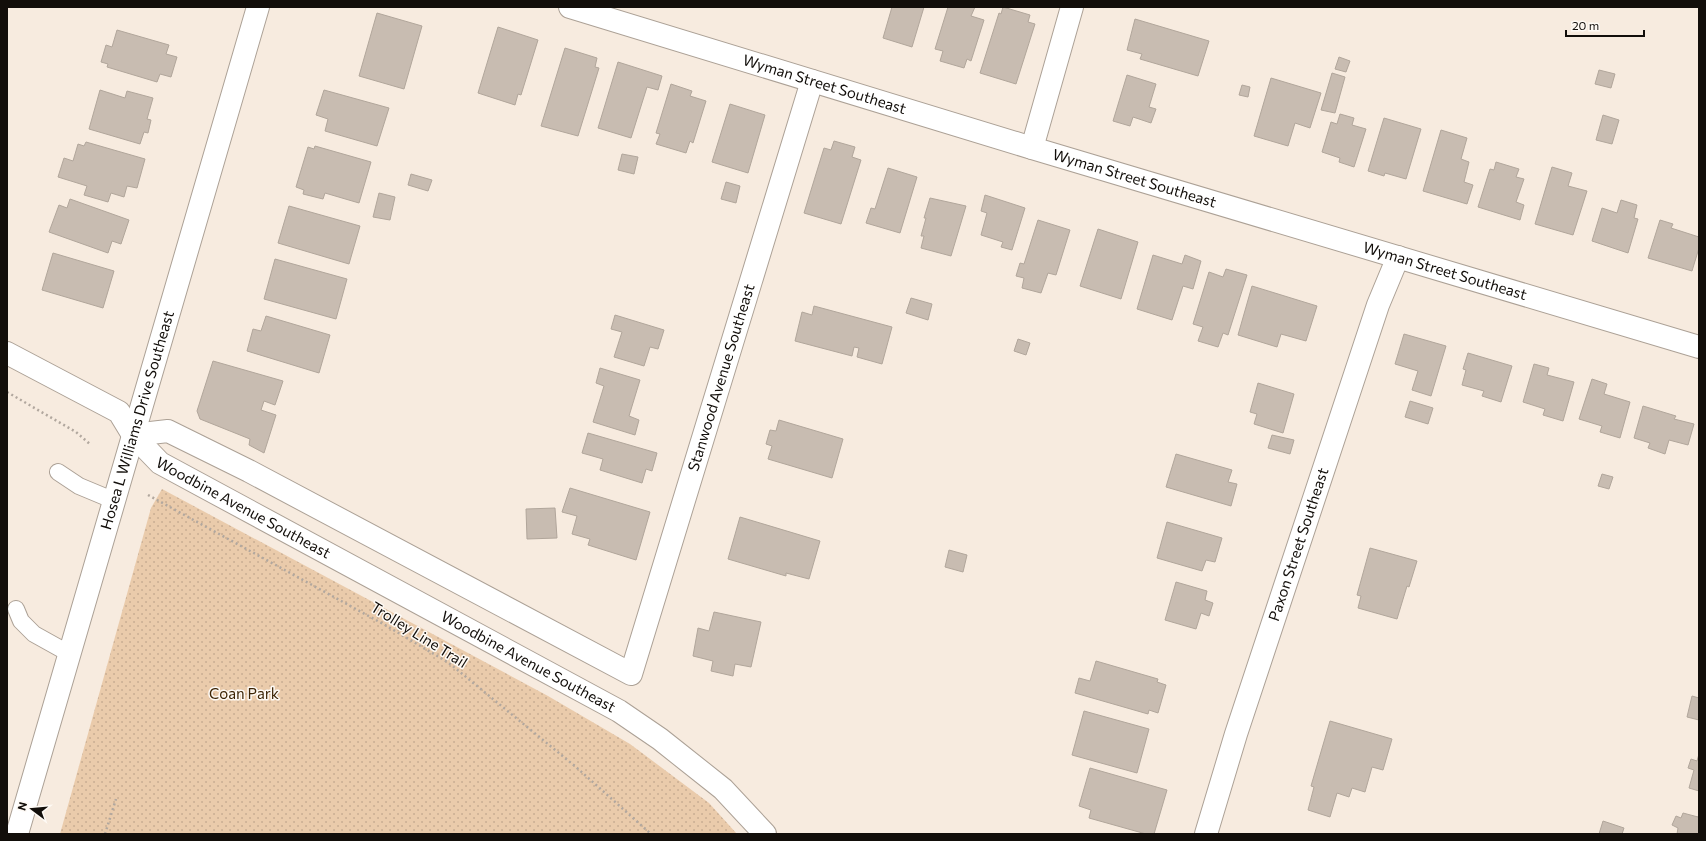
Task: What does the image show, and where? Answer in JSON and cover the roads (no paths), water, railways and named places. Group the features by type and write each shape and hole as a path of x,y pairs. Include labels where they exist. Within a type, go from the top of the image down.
{"street":[{"name":"Hosea L Williams Drive Southeast","path":"17,834 258,7"},
{"name":"Wyman Street Southeast","path":"570,7 1032,148 1699,347"},
{"path":"1032,148 1072,7"},
{"name":"Stanwood Avenue Southeast","path":"631,674 812,81"},
{"name":"Paxon Street Southeast","path":"1206,834 1236,734 1376,313 1398,257"},
{"path":"7,353 119,412 133,435"},
{"name":"Woodbine Avenue Southeast","path":"133,435 168,431 249,472 631,674"},
{"name":"Woodbine Avenue Southeast","path":"133,435 160,463 619,711 660,739 723,789 765,834"}],"lane":[{"path":"58,472 76,484 114,501"},
{"path":"16,609 21,621 34,634 70,654"}],"park label":[{"name":"Coan Park","path":"244,694"}]}
